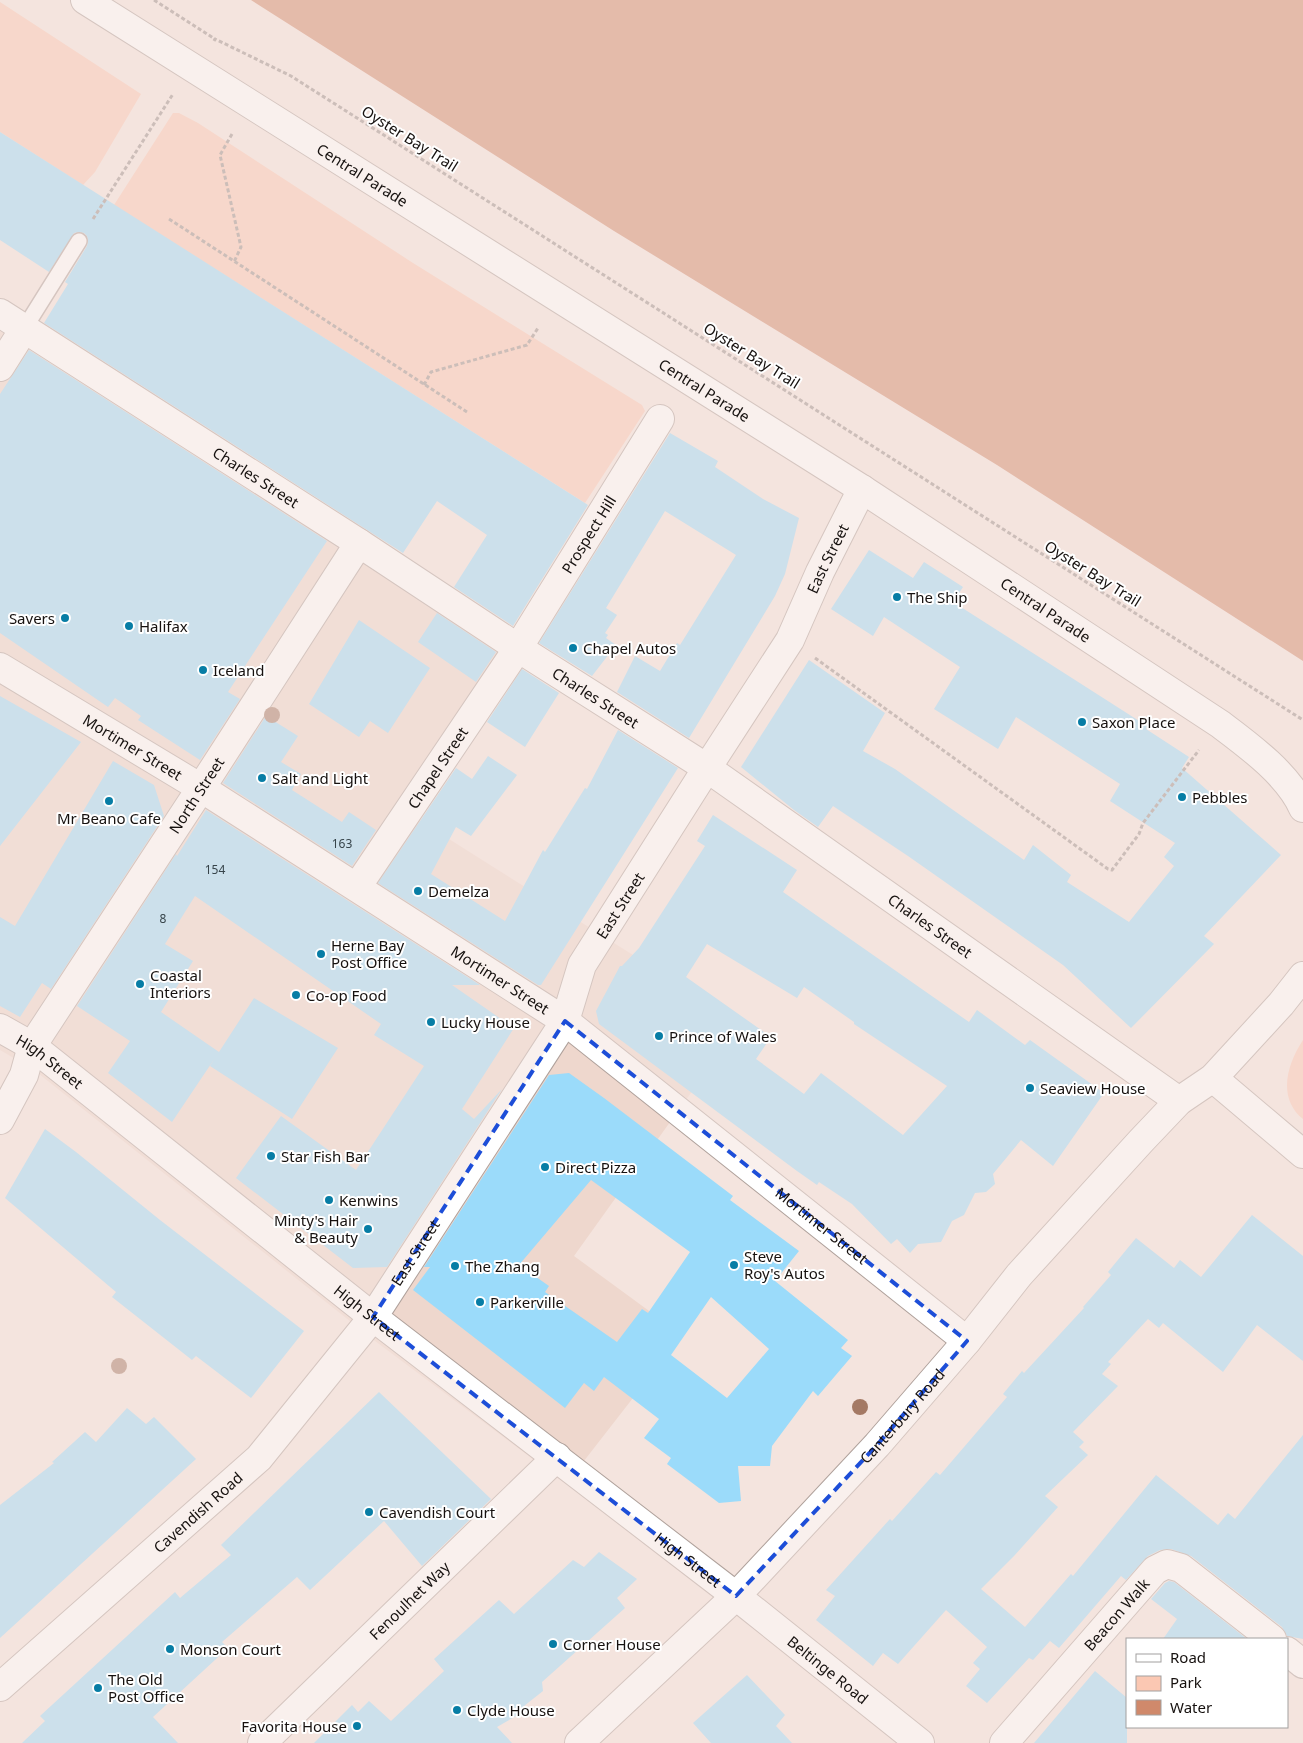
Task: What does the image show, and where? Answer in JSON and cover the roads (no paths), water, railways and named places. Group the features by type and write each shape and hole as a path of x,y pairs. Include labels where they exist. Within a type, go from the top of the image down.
{"street":[{"name":"Central Parade","path":"85,0 862,489 1220,724 1259,753 1283,779 1302,804"},
{"name":"Charles Street","path":"0,313 706,768 1179,1101"},
{"path":"0,367 24,329"},
{"name":"Prospect Hill","path":"518,648 660,419"},
{"name":"East Street","path":"373,1317 565,1021 582,965 706,768 790,640 820,572 862,489"},
{"name":"North Street","path":"0,1120 24,1076 32,1046 359,543"},
{"name":"Chapel Street","path":"357,887 518,648"},
{"name":"Mortimer Street","path":"0,668 201,788 565,1021 966,1341"},
{"path":"1303,976 1281,1004 1213,1078 1303,1154"},
{"name":"High Street","path":"0,1028 32,1046 373,1317 736,1596"},
{"name":"Canterbury Road","path":"579,1743 736,1596 877,1445 966,1341 1019,1275 1179,1101 1213,1078"},
{"name":"Cavendish Road","path":"0,1687 259,1458 373,1317"},
{"name":"Fenoulhet Way","path":"262,1743 557,1457"},
{"name":"Beacon Walk","path":"1004,1743 1155,1570 1167,1564 1181,1568 1271,1638"},
{"name":"Beltinge Road","path":"736,1596 920,1743"},
{"path":"1288,1652 1303,1664"}],"lane":[{"path":"24,329 79,241"}],"water":[{"path":"251,0 1303,0 1303,661 997,465 614,231"}],"place":[{"name":"The Ship","path":"897,597"},
{"name":"Savers","path":"65,618"},
{"name":"Halifax","path":"129,626"},
{"name":"Chapel Autos","path":"573,648"},
{"name":"Iceland","path":"203,670"},
{"name":"Saxon Place","path":"1082,722"},
{"name":"Salt and Light","path":"262,778"},
{"name":"Pebbles","path":"1182,797"},
{"name":"Mr Beano Cafe","path":"109,801"},
{"name":"Demelza","path":"418,891"},
{"name":"Herne Bay Post Office","path":"321,954"},
{"name":"Coastal Interiors","path":"140,984"},
{"name":"Co-op Food","path":"296,995"},
{"name":"Lucky House","path":"431,1022"},
{"name":"Prince of Wales","path":"659,1036"},
{"name":"Seaview House","path":"1030,1088"},
{"name":"Star Fish Bar","path":"271,1156"},
{"name":"Direct Pizza","path":"545,1167"},
{"name":"Kenwins","path":"329,1200"},
{"name":"Minty's Hair & Beauty","path":"368,1229"},
{"name":"Steve Roy's Autos","path":"734,1265"},
{"name":"The Zhang","path":"455,1266"},
{"name":"Parkerville","path":"480,1302"},
{"name":"Cavendish Court","path":"369,1512"},
{"name":"Corner House","path":"553,1644"},
{"name":"Monson Court","path":"170,1649"},
{"name":"The Old Post Office","path":"98,1688"},
{"name":"Clyde House","path":"457,1710"},
{"name":"Favorita House","path":"357,1726"}]}
